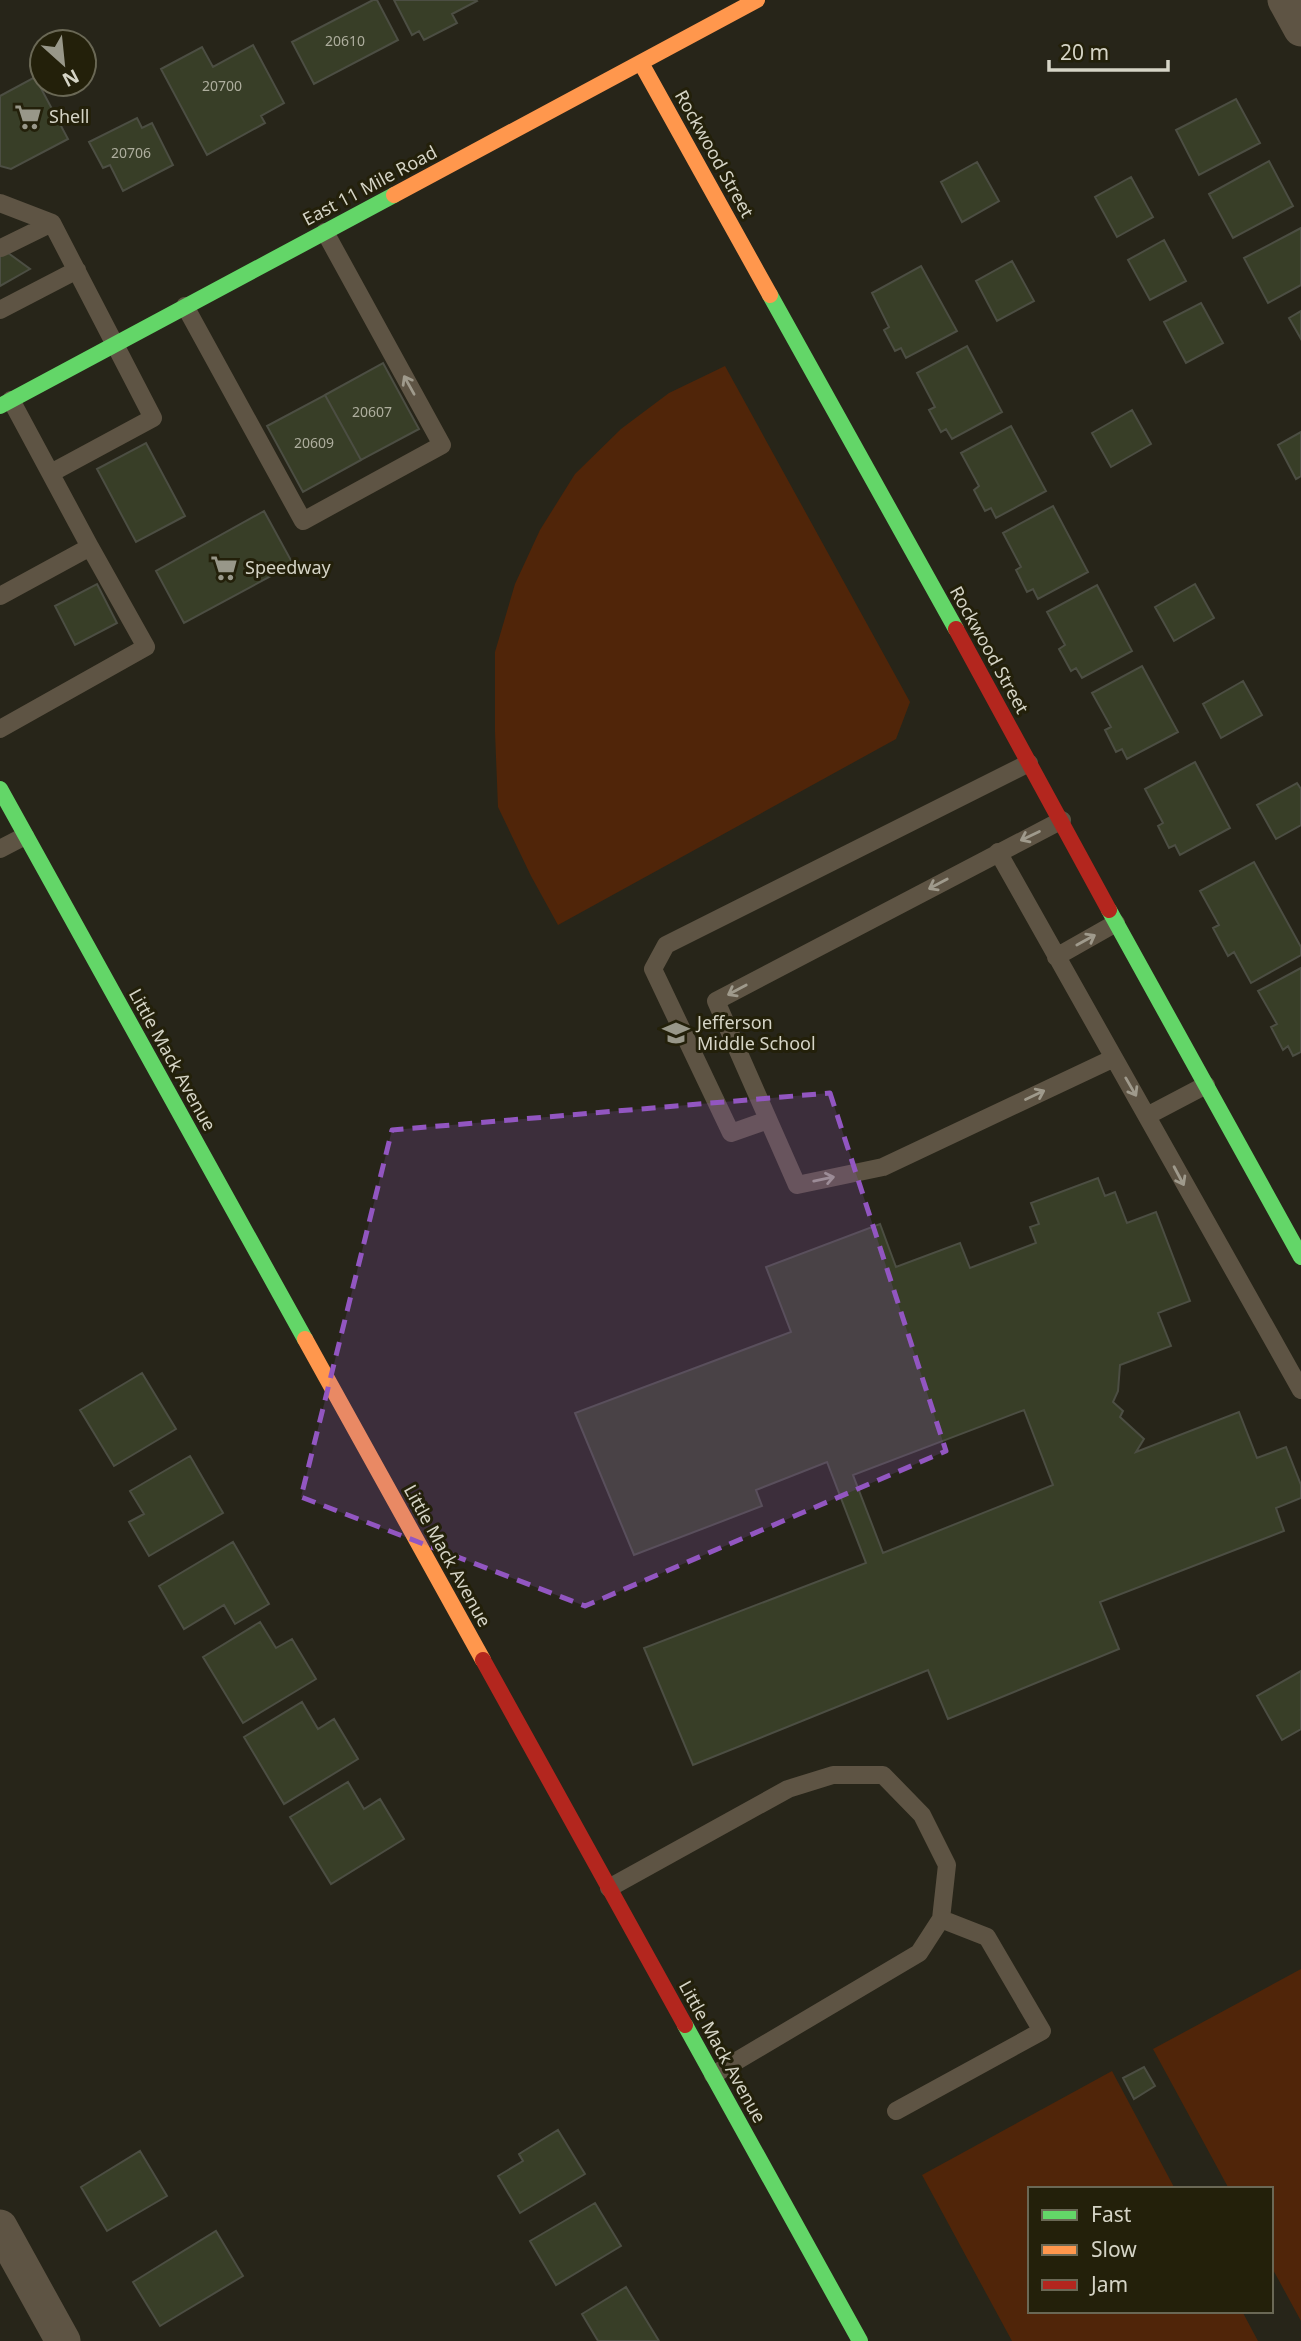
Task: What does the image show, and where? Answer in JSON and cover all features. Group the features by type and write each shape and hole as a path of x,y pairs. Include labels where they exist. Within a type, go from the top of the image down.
{"main road":[{"name":"East 11 Mile Road","path":"5,403 757,0"},
{"name":"Rockwood Street","path":"641,63 1062,820 1301,1257"},
{"name":"Little Mack Avenue","path":"0,789 860,2341"}],"street":[{"path":"1285,0 1301,29"},
{"path":"0,2227 63,2341"}],"lane":[{"path":"0,203 52,223 153,418 51,473"},
{"path":"1,248 52,223"},
{"path":"185,306 303,521 442,445 325,232"},
{"path":"0,310 77,270"},
{"path":"0,729 146,647 51,473 5,403"},
{"path":"0,596 90,547"},
{"path":"768,1120 730,1133 653,969 666,946 1029,763"},
{"path":"1062,820 716,1001 797,1185 883,1167 1114,1058"},
{"path":"0,849 25,836"},
{"path":"998,852 1301,1390"},
{"path":"1056,957 1116,923"},
{"path":"1147,1116 1206,1085"},
{"path":"608,1888 788,1789 833,1775 883,1775 922,1815 947,1865 941,1919 919,1953 713,2075"},
{"path":"896,2111 1042,2031 987,1937 941,1919"}],"highlighted area":[{"path":"830,1093 946,1451 585,1606 301,1497 392,1130"}],"shaded area":[{"path":"725,366 910,702 896,739 558,925 498,807 495,652 515,584 540,530 575,474 621,429 669,393"},
{"path":"1301,1969 1301,2321 1273,2270 1273,2187 1228,2187 1153,2049"},
{"path":"1112,2071 1174,2187 1028,2187 1028,2313 1243,2313 1258,2341 1012,2341 922,2175"}],"building":[{"path":"377,0 398,40 314,84 292,42"},
{"path":"394,0 477,1 452,14 457,23 424,40 419,31 412,35"},
{"path":"253,45 284,103 261,116 265,123 207,155 161,69 202,47 213,67"},
{"name":"Shell","path":"28,81 28,98 46,98 68,139 11,169 0,166 0,96"},
{"path":"1236,99 1260,143 1199,175 1176,130"},
{"path":"137,118 142,128 152,123 173,165 123,191 110,165 103,168 89,142"},
{"path":"1269,161 1293,206 1233,238 1209,194"},
{"path":"977,162 999,201 962,222 941,182"},
{"path":"1131,177 1153,217 1117,237 1095,197"},
{"path":"1301,228 1301,285 1268,303 1244,258"},
{"path":"1164,240 1186,281 1150,300 1128,260"},
{"path":"0,247 30,269 0,286"},
{"path":"1012,261 1034,301 997,321 976,281"},
{"path":"921,266 957,331 906,358 901,348 895,351 884,330 889,327 872,293"},
{"path":"1201,303 1223,343 1186,363 1164,322"},
{"path":"1301,311 1301,339 1289,318"},
{"path":"967,346 1002,412 952,439 946,429 941,432 929,410 935,407 917,373"},
{"path":"383,363 419,429 361,460 325,395"},
{"path":"325,395 361,460 303,492 267,426"},
{"path":"1132,410 1151,444 1111,467 1092,433"},
{"path":"1011,426 1046,491 996,518 991,508 985,511 974,490 979,486 961,453"},
{"path":"1301,432 1301,476 1296,479 1278,445"},
{"path":"146,443 185,516 136,542 97,469"},
{"path":"1053,506 1088,572 1038,599 1033,589 1027,592 1016,570 1021,567 1003,533"},
{"name":"Speedway","path":"264,511 293,564 184,623 156,571"},
{"path":"97,584 117,623 75,645 55,606"},
{"path":"1195,584 1214,618 1174,641 1155,607"},
{"path":"1097,585 1132,651 1082,678 1076,668 1071,671 1059,649 1065,645 1047,612"},
{"path":"1142,666 1178,732 1127,759 1122,749 1116,752 1105,730 1111,727 1092,693"},
{"path":"1243,681 1262,715 1221,738 1203,704"},
{"path":"1195,762 1230,828 1180,855 1175,845 1169,848 1158,826 1163,823 1145,789"},
{"path":"1297,783 1301,789 1301,825 1276,839 1257,805"},
{"path":"1254,862 1301,947 1301,955 1251,983 1234,952 1228,956 1213,928 1219,925 1200,891"},
{"path":"1301,968 1301,1052 1293,1056 1288,1046 1283,1050 1271,1027 1277,1024 1258,991"},
{"path":"1098,1178 1105,1196 1115,1192 1127,1223 1156,1212 1190,1301 1158,1313 1171,1346 1120,1365 1118,1391 1113,1402 1123,1411 1120,1417 1144,1439 1136,1452 1239,1412 1257,1458 1286,1447 1301,1485 1301,1498 1276,1508 1284,1531 1100,1602 1119,1649 948,1719 928,1670 693,1765 644,1648 866,1563 827,1462 756,1490 762,1506 634,1555 575,1413 791,1332 766,1267 880,1224 896,1267 960,1243 970,1268 1036,1243 1030,1227 1039,1224 1031,1203","holes":["1024,1410 1053,1485 883,1553 853,1475"]},
{"path":"142,1373 176,1429 114,1466 80,1410"},
{"path":"190,1456 223,1513 149,1556 129,1522 144,1514 130,1491"},
{"path":"233,1542 269,1604 235,1624 224,1605 184,1629 159,1586"},
{"path":"260,1622 276,1648 292,1639 316,1679 243,1723 203,1657"},
{"path":"1301,1671 1301,1729 1282,1740 1257,1696"},
{"path":"302,1702 318,1729 334,1719 358,1759 284,1804 244,1737"},
{"path":"348,1782 364,1809 380,1799 404,1839 331,1884 290,1817"},
{"path":"1144,2067 1155,2086 1134,2099 1123,2078"},
{"path":"558,2130 585,2174 520,2213 498,2176 523,2161 519,2154"},
{"path":"140,2151 167,2196 107,2231 81,2187"},
{"path":"595,2203 621,2246 556,2285 530,2241"},
{"path":"216,2231 243,2276 160,2326 133,2282"},
{"path":"626,2287 659,2341 598,2341 582,2314"}],"traffic: fast":[{"path":"0,406 394,195"},
{"path":"770,295 956,629"},
{"path":"0,789 305,1339"},
{"path":"1109,910 1301,1257"},
{"path":"685,2025 860,2341"}],"traffic: slow":[{"path":"394,195 757,0"},
{"path":"641,63 770,295"},
{"path":"305,1339 483,1660"}],"traffic: jam":[{"path":"956,629 1109,910"},
{"path":"483,1660 685,2025"}],"place":[{"name":"Shell","path":"28,117"},
{"name":"Speedway","path":"224,568"},
{"name":"Jefferson Middle School","path":"676,1033"}]}
